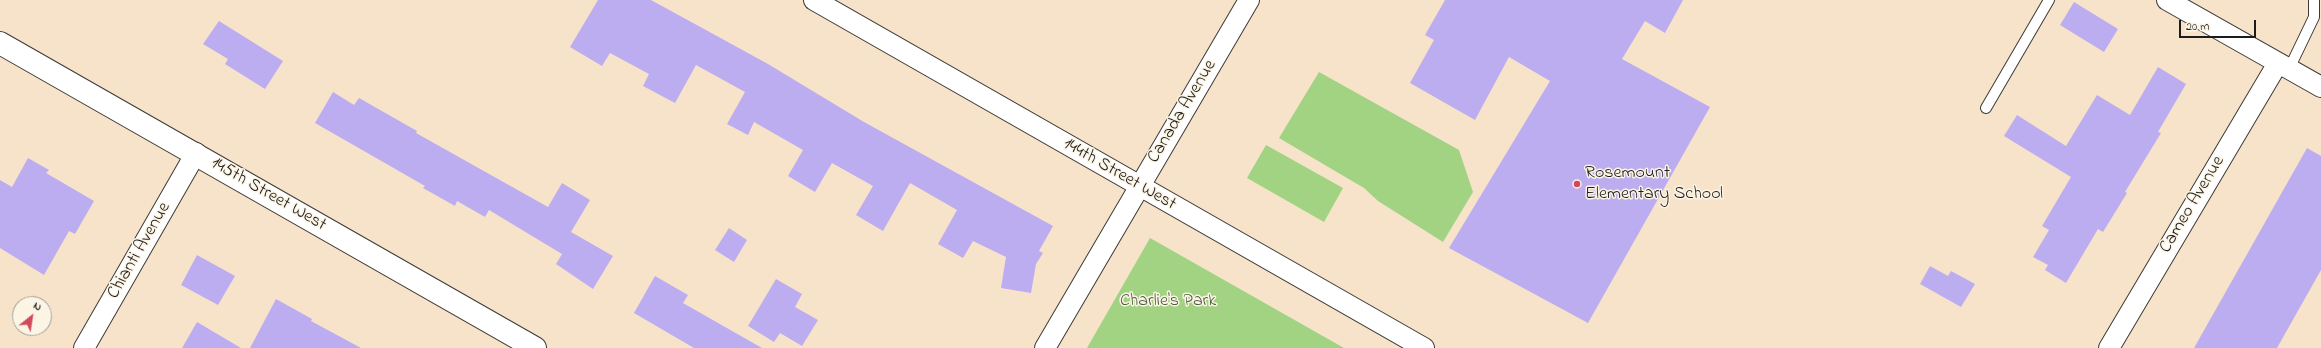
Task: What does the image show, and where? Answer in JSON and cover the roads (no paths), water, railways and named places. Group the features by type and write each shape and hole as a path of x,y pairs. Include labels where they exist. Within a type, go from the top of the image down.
{"street":[{"name":"Canada Avenue","path":"1045,348 1248,0"},
{"path":"2167,0 2321,87"},
{"name":"144th Street West","path":"821,2 1139,187 1424,348"},
{"name":"145th Street West","path":"0,43 196,153 535,348"},
{"name":"Cameo Avenue","path":"2109,348 2284,66"},
{"name":"Chianti Avenue","path":"84,348 196,153"}],"lane":[{"path":"1986,108 2049,0"},
{"path":"2284,66 2314,17 2314,0"}],"place":[{"name":"Rosemount Elementary School","path":"1577,184"}],"park label":[{"name":"Charlie's Park","path":"1168,302"}]}
